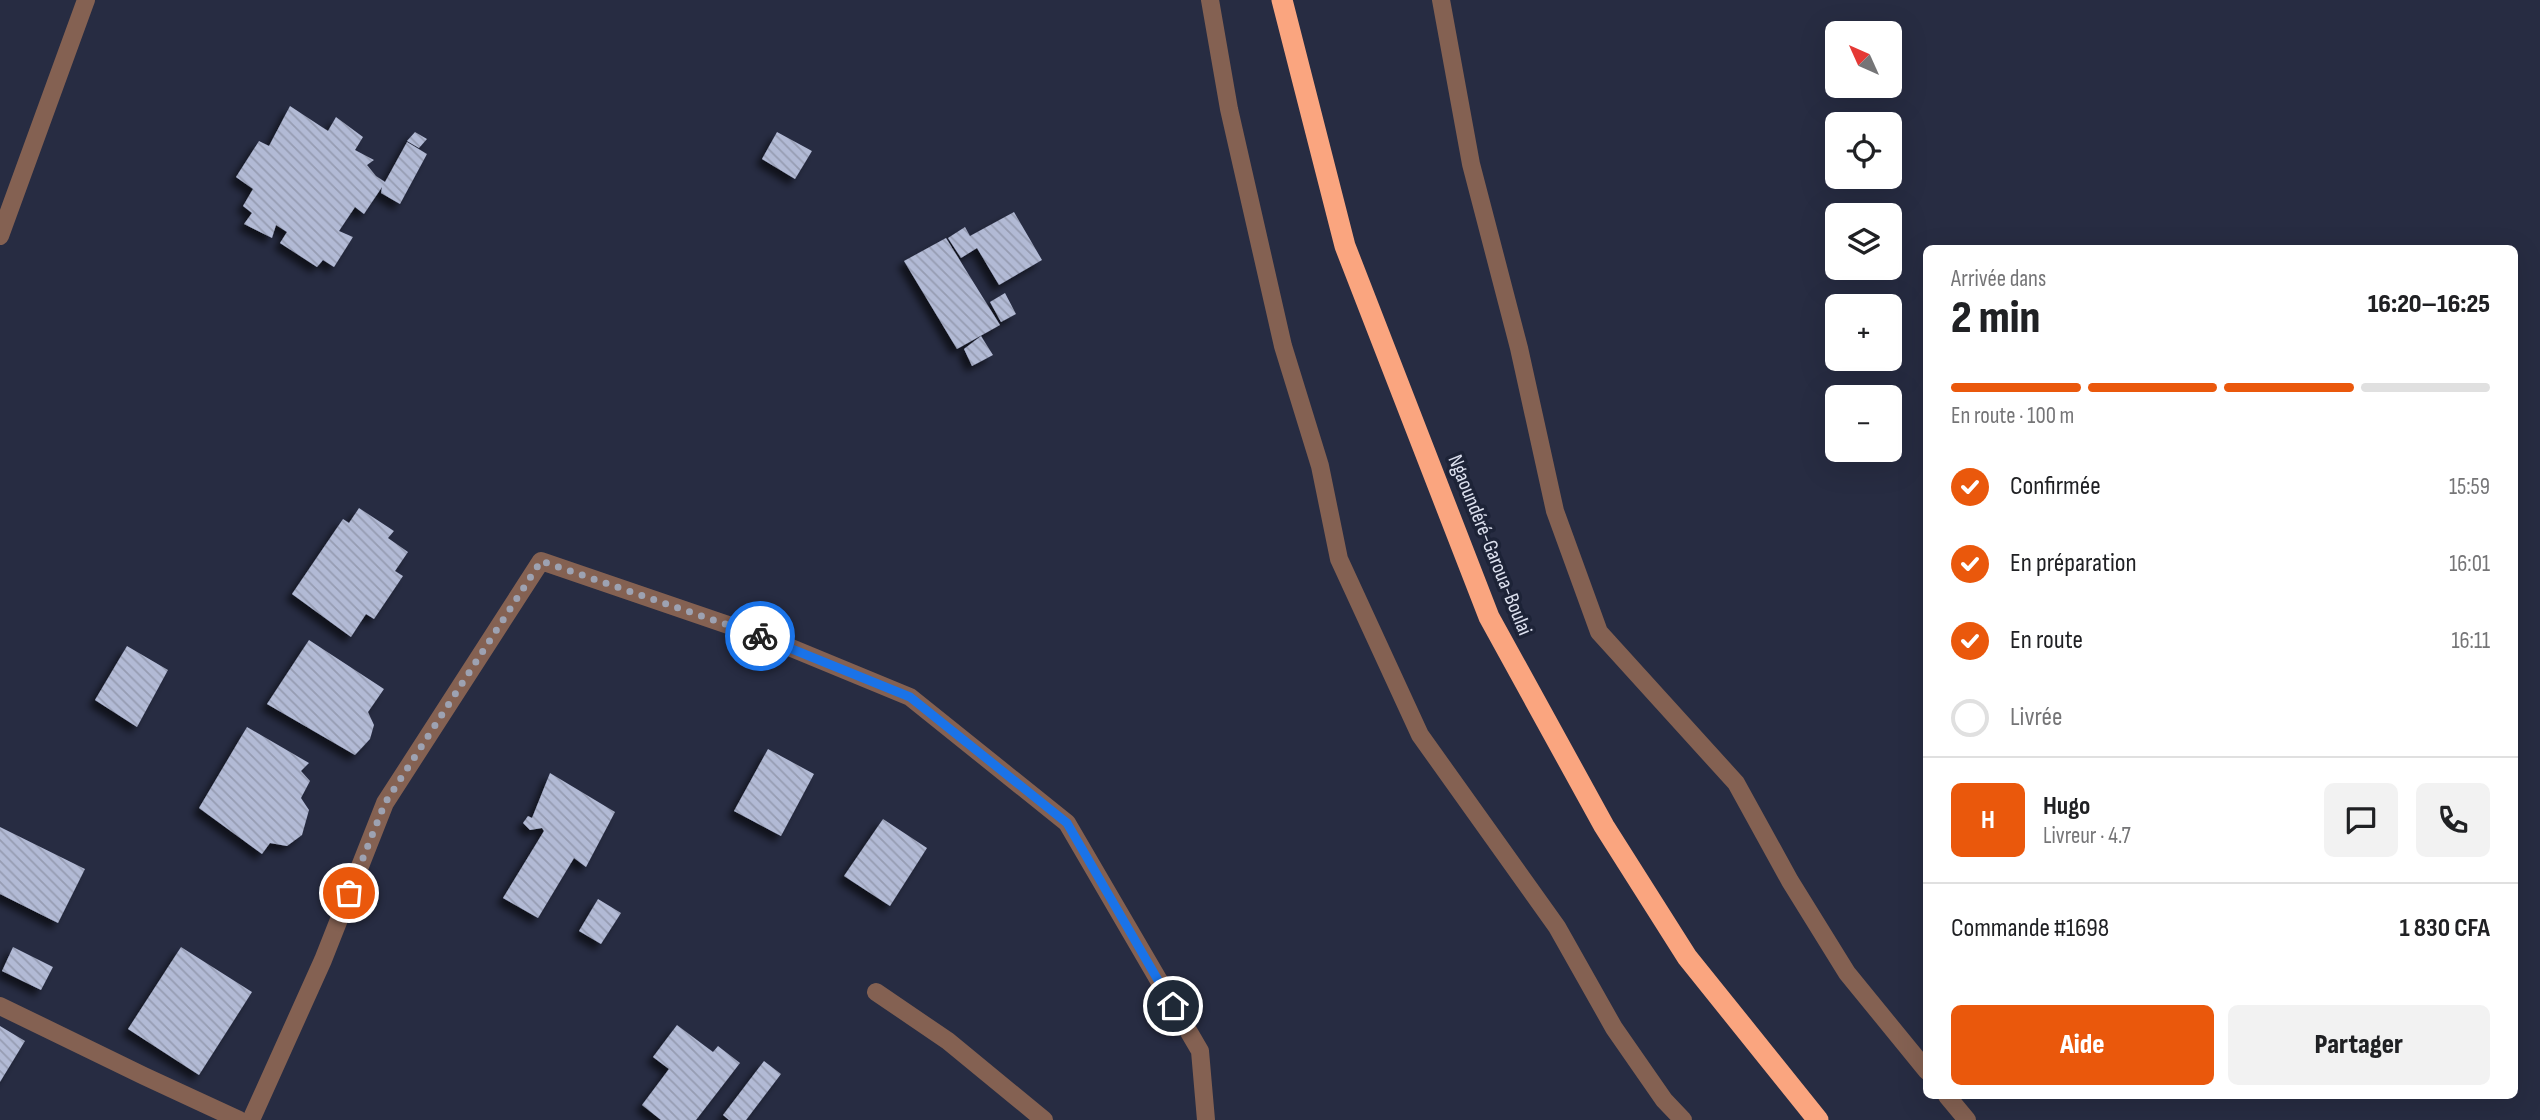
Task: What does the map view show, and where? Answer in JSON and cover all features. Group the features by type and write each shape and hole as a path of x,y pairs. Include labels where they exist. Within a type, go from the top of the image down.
{"highway":[{"name":"Ngaoundéré-Garoua-Boulai","path":"1282,0 1345,246 1489,617 1604,826 1687,957 1818,1120"}],"street":[{"path":"0,236 86,0"},
{"path":"1210,0 1229,109 1283,346 1320,466 1339,559 1420,735 1557,927 1622,1038 1664,1100 1683,1120"},
{"path":"1441,0 1471,164 1519,348 1555,511 1599,632 1736,783 1790,881 1847,973 1923,1066"},
{"path":"251,1120 323,960 385,803 541,561 772,640 910,697 1067,823 1200,1051 1206,1120"},
{"path":"876,992 948,1041 1044,1120"},
{"path":"0,1006 239,1120"},
{"path":"1950,1099 1967,1120"}],"building":[{"path":"290,106 328,131 336,117 363,137 355,150 374,160 367,165 385,182 407,142 427,154 400,204 381,193 382,187 364,214 355,207 339,231 353,237 334,267 323,260 317,267 280,243 287,232 276,225 272,238 244,224 252,213 243,206 253,189 236,177 259,141 269,146"},
{"path":"415,132 427,139 419,148 407,141"},
{"path":"777,132 812,151 795,179 762,159"},
{"path":"1014,212 1042,260 999,285 977,248 961,258 948,238 965,227 970,236"},
{"path":"946,238 1000,325 957,349 904,261"},
{"path":"1005,293 1016,314 1001,322 990,302"},
{"path":"981,336 993,355 972,366 964,349"},
{"path":"359,508 394,531 388,538 408,552 395,571 403,576 374,619 366,614 351,637 292,594 343,519 349,523"},
{"path":"309,640 384,689 368,712 374,725 370,739 355,755 267,704"},
{"path":"127,646 168,670 137,727 95,700"},
{"path":"247,727 309,763 301,771 310,781 301,798 309,810 302,835 287,846 270,843 262,854 199,808"},
{"path":"768,749 814,774 781,836 734,811"},
{"path":"550,773 615,812 586,867 574,858 538,918 503,898 544,831 542,828 530,830 523,823 528,816 532,818"},
{"path":"883,819 927,848 890,906 844,876"},
{"path":"0,827 85,869 58,923 0,894"},
{"path":"598,899 621,913 601,944 579,931"},
{"path":"13,947 53,967 41,990 2,971"},
{"path":"181,947 252,992 199,1075 128,1029"},
{"path":"677,1025 713,1052 718,1046 740,1063 696,1120 661,1120 642,1105 669,1069 653,1057"},
{"path":"0,1026 25,1041 0,1082"},
{"path":"764,1061 781,1074 746,1120 729,1120 723,1115"}],"way so far":[{"path":"349,893 385,803 541,561 760,636"}],"route":[{"path":"760,636 910,697 1067,823 1173,1006"}]}
